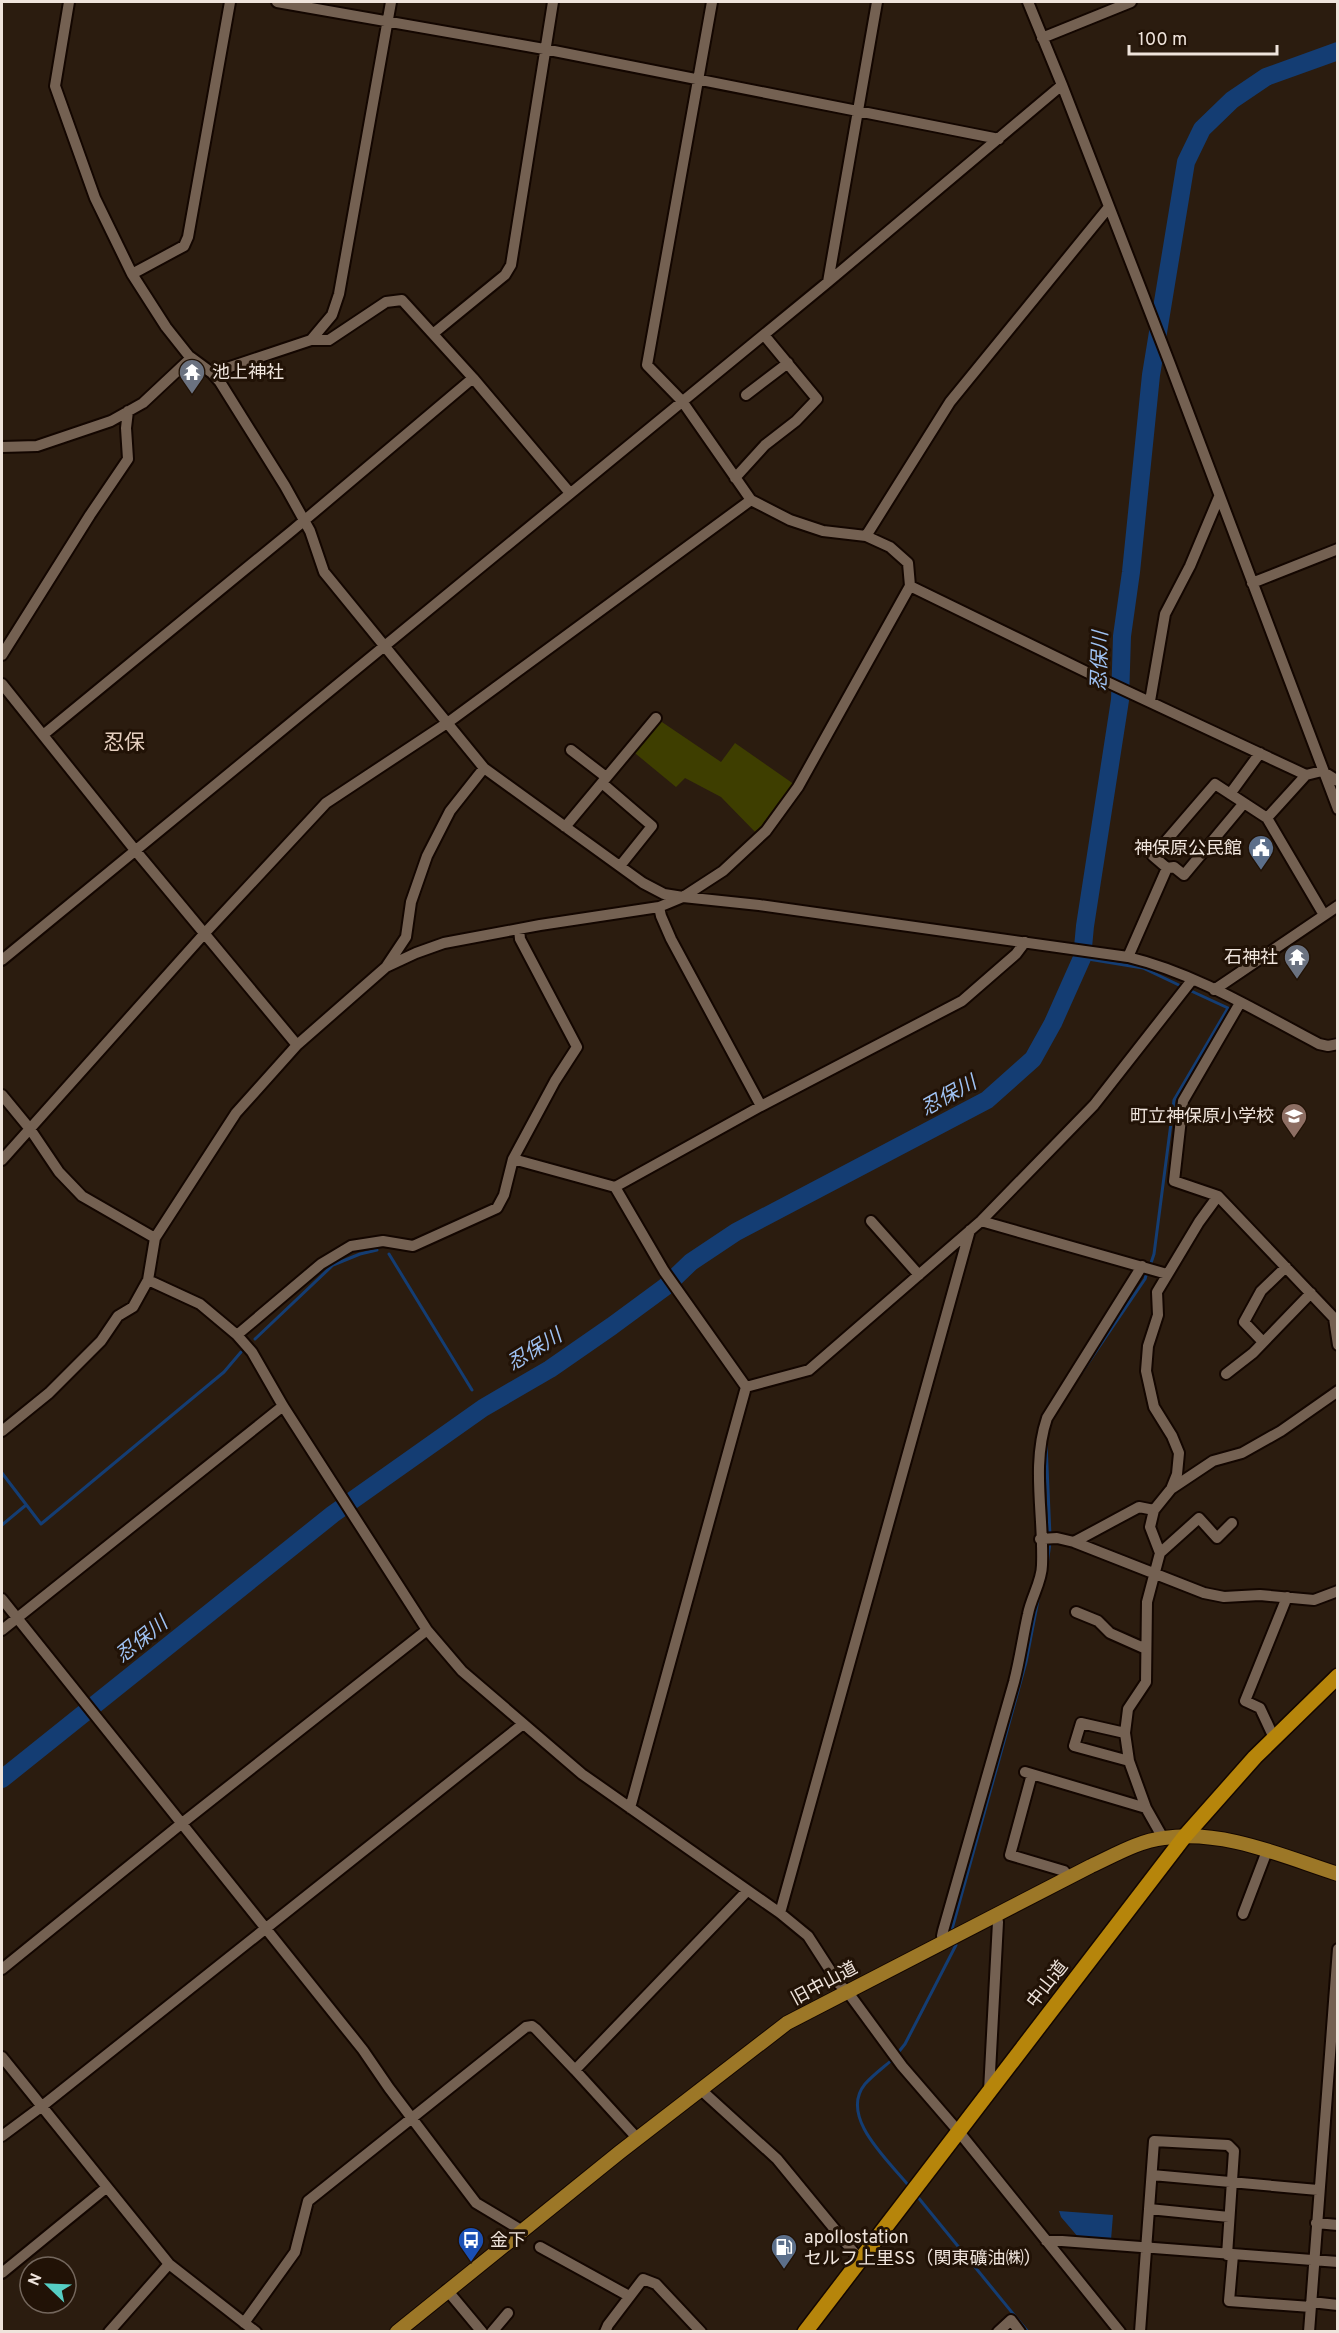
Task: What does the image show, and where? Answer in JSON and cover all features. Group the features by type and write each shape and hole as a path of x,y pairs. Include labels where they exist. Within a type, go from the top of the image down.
{"highway":[{"name":"中山道","path":"805,2331 1185,1836 1274,1738 1338,1676"}],"main road":[{"name":"旧中山道","path":"397,2331 637,2138 787,2023 1068,1877 1136,1845 1163,1838 1185,1836 1219,1839 1267,1851 1338,1874"}],"street":[{"path":"69,2 55,86 95,198 132,274 166,327 191,358 212,373 220,382 304,519 324,572 484,768 651,888 664,894 1097,952 1151,962 1214,990 1319,1044 1328,1046 1338,1044"},
{"path":"132,274 184,246 188,237 230,2"},
{"path":"277,2 698,78 999,139"},
{"path":"311,340 332,315 339,294 391,2"},
{"path":"434,333 505,275 511,265 553,2"},
{"path":"386,967 444,943 659,907 683,897 723,871 746,852 788,803 910,586 908,562 890,547 866,536 823,531 790,520 751,500 682,401 647,365 712,2"},
{"path":"828,282 877,2"},
{"path":"1028,2 1170,364 1338,809"},
{"path":"1042,38 1131,2"},
{"path":"2,960 764,335 1062,85"},
{"path":"866,536 950,402 1109,207"},
{"path":"212,373 311,340 329,340 386,302 402,300 473,378 570,494"},
{"path":"735,478 765,446 796,421 817,399 764,335"},
{"path":"2,447 37,446 111,421 142,403 191,358"},
{"path":"746,395 788,363"},
{"path":"43,735 473,378"},
{"path":"2,655 128,459 126,428 128,411"},
{"path":"1150,701 1165,614 1190,567 1219,497"},
{"path":"2,1160 204,934 326,803 446,723 751,500"},
{"path":"1252,583 1338,549"},
{"path":"910,586 1306,775"},
{"path":"2,684 135,850 297,1045"},
{"path":"565,827 656,718"},
{"path":"572,750 652,826 620,866"},
{"path":"1230,794 1260,753"},
{"path":"2,1431 49,1393 101,1341 118,1316 133,1306 148,1280 155,1238 236,1113 297,1045 386,967 406,938 411,902 427,856 450,811 484,768"},
{"path":"1267,818 1306,775 1323,771 1338,781"},
{"path":"1167,868 1153,856 1215,784 1267,818 1324,915"},
{"path":"1167,868 1173,867 1184,874 1244,803"},
{"path":"1128,957 1167,868"},
{"path":"1214,990 1338,906"},
{"path":"659,907 676,948 761,1106"},
{"path":"237,1335 321,1264 351,1246 382,1241 413,1246 497,1209 504,1195 513,1160 555,1082 577,1047 519,939 519,929"},
{"path":"513,1160 615,1187 761,1106 962,1001 1016,954 1025,942"},
{"path":"746,1387 809,1370 981,1221 1094,1105 1192,980"},
{"path":"1240,1003 1183,1101 1174,1181 1218,1196 1334,1318 1338,1345"},
{"path":"2,1095 30,1129 59,1172 82,1196 155,1238"},
{"path":"615,1187 675,1288 746,1387"},
{"path":"1160,1553 1150,1527 1154,1510 1171,1489 1177,1474 1179,1452 1154,1407 1146,1371 1148,1346 1158,1315 1157,1292 1218,1196"},
{"path":"871,1221 919,1275"},
{"path":"981,1221 1167,1274"},
{"path":"780,1913 970,1230"},
{"path":"950,1938 942,1936 943,1931 1014,1682 1028,1613 1042,1567 1039,1460 1042,1433 1047,1418 1142,1266"},
{"path":"1263,1342 1244,1322 1261,1291 1286,1267"},
{"path":"148,1280 200,1304 237,1335 252,1352 427,1630 462,1671 582,1774 780,1913 808,1936 838,1984 847,1991 902,2066 959,2132 1120,2331"},
{"path":"1226,1374 1263,1342 1311,1293"},
{"path":"630,1808 746,1387"},
{"path":"1171,1489 1213,1461 1242,1453 1281,1431 1338,1390"},
{"path":"2,1630 284,1406"},
{"path":"1074,1542 1139,1507 1154,1510"},
{"path":"1163,1838 1146,1808 1129,1761 1125,1733 1128,1709 1146,1682 1147,1602 1160,1553 1199,1518 1217,1538 1232,1523"},
{"path":"1040,1539 1074,1542 1204,1593 1224,1597 1260,1595 1314,1600 1338,1591"},
{"path":"1274,1738 1260,1707 1245,1701 1287,1597"},
{"path":"2,1599 363,2050 476,2203 521,2230"},
{"path":"1076,1612 1098,1621 1110,1633 1146,1649"},
{"path":"2,1969 427,1630"},
{"path":"2,2136 523,1724"},
{"path":"1125,1733 1082,1724 1074,1746 1129,1761"},
{"path":"1068,1877 1064,1870 1010,1855 1029,1773 1146,1808"},
{"path":"1243,1914 1267,1851"},
{"path":"575,2070 747,1891"},
{"path":"989,2091 998,1922 996,1915"},
{"path":"1309,2331 1338,1949"},
{"path":"244,2323 296,2252 308,2201 526,2027 532,2026 536,2029 637,2138"},
{"path":"2,2057 169,2264 256,2331"},
{"path":"700,2089 777,2159 860,2260"},
{"path":"1140,2331 1154,2141 1228,2145 1234,2151 1229,2301 1338,2305"},
{"path":"1152,2175 1318,2190"},
{"path":"2,2273 106,2188"},
{"path":"1149,2209 1230,2217"},
{"path":"1316,2223 1338,2225"},
{"path":"1046,2241 1338,2262"},
{"path":"540,2247 629,2296"},
{"path":"109,2331 169,2264"},
{"path":"605,2331 643,2279 656,2284 701,2331"},
{"path":"447,2290 482,2331"},
{"path":"492,2331 508,2313"},
{"path":"998,2331 1011,2320 1020,2331"}],"shaded area":[{"path":"656,718 721,762 735,743 798,787 760,837 721,797 685,778 676,787 630,749"}],"water":[{"path":"1059,2211 1113,2215 1111,2240 1079,2238 1061,2217"}],"waterway":[{"name":"忍保川","path":"2,1779 333,1514 483,1408 550,1369 612,1326 665,1287 691,1262 736,1232 987,1100 1033,1059 1053,1023 1082,958 1120,700 1122,636 1131,572 1151,375 1186,162 1202,129 1232,100 1266,77 1338,51"},
{"path":"1082,958 1143,968 1183,987"},
{"path":"1150,1266 1154,1254 1174,1100 1228,1008 1189,990"},
{"path":"255,1339 333,1265 377,1250"},
{"path":"389,1254 472,1390"},
{"path":"1082,1372 1145,1279 1147,1272"},
{"path":"2,1473 41,1524 224,1372 241,1352"},
{"name":"忍保川","path":"481,1404 483,1408"},
{"path":"1046,1443 1050,1536"},
{"path":"2,1525 26,1505"},
{"path":"1047,1565 1050,1542"},
{"path":"953,1934 952,1929 1026,1662 1039,1595"},
{"path":"897,2054 905,2044 956,1945 954,1940"},
{"path":"893,2059 865,2084 858,2097 858,2110 862,2124 870,2138 909,2186"},
{"path":"917,2196 1028,2332"}],"place":[{"name":"池上神社","path":"192,395"},
{"name":"神保原公民館","path":"1261,871"},
{"name":"石神社","path":"1297,980"},
{"name":"町立神保原小学校","path":"1294,1139"},
{"name":"金下","path":"471,2263"},
{"name":"apollostation セルフ上里SS（関東礦油㈱）","path":"784,2270"}],"district":[{"name":"忍保","path":"124,742"}]}
